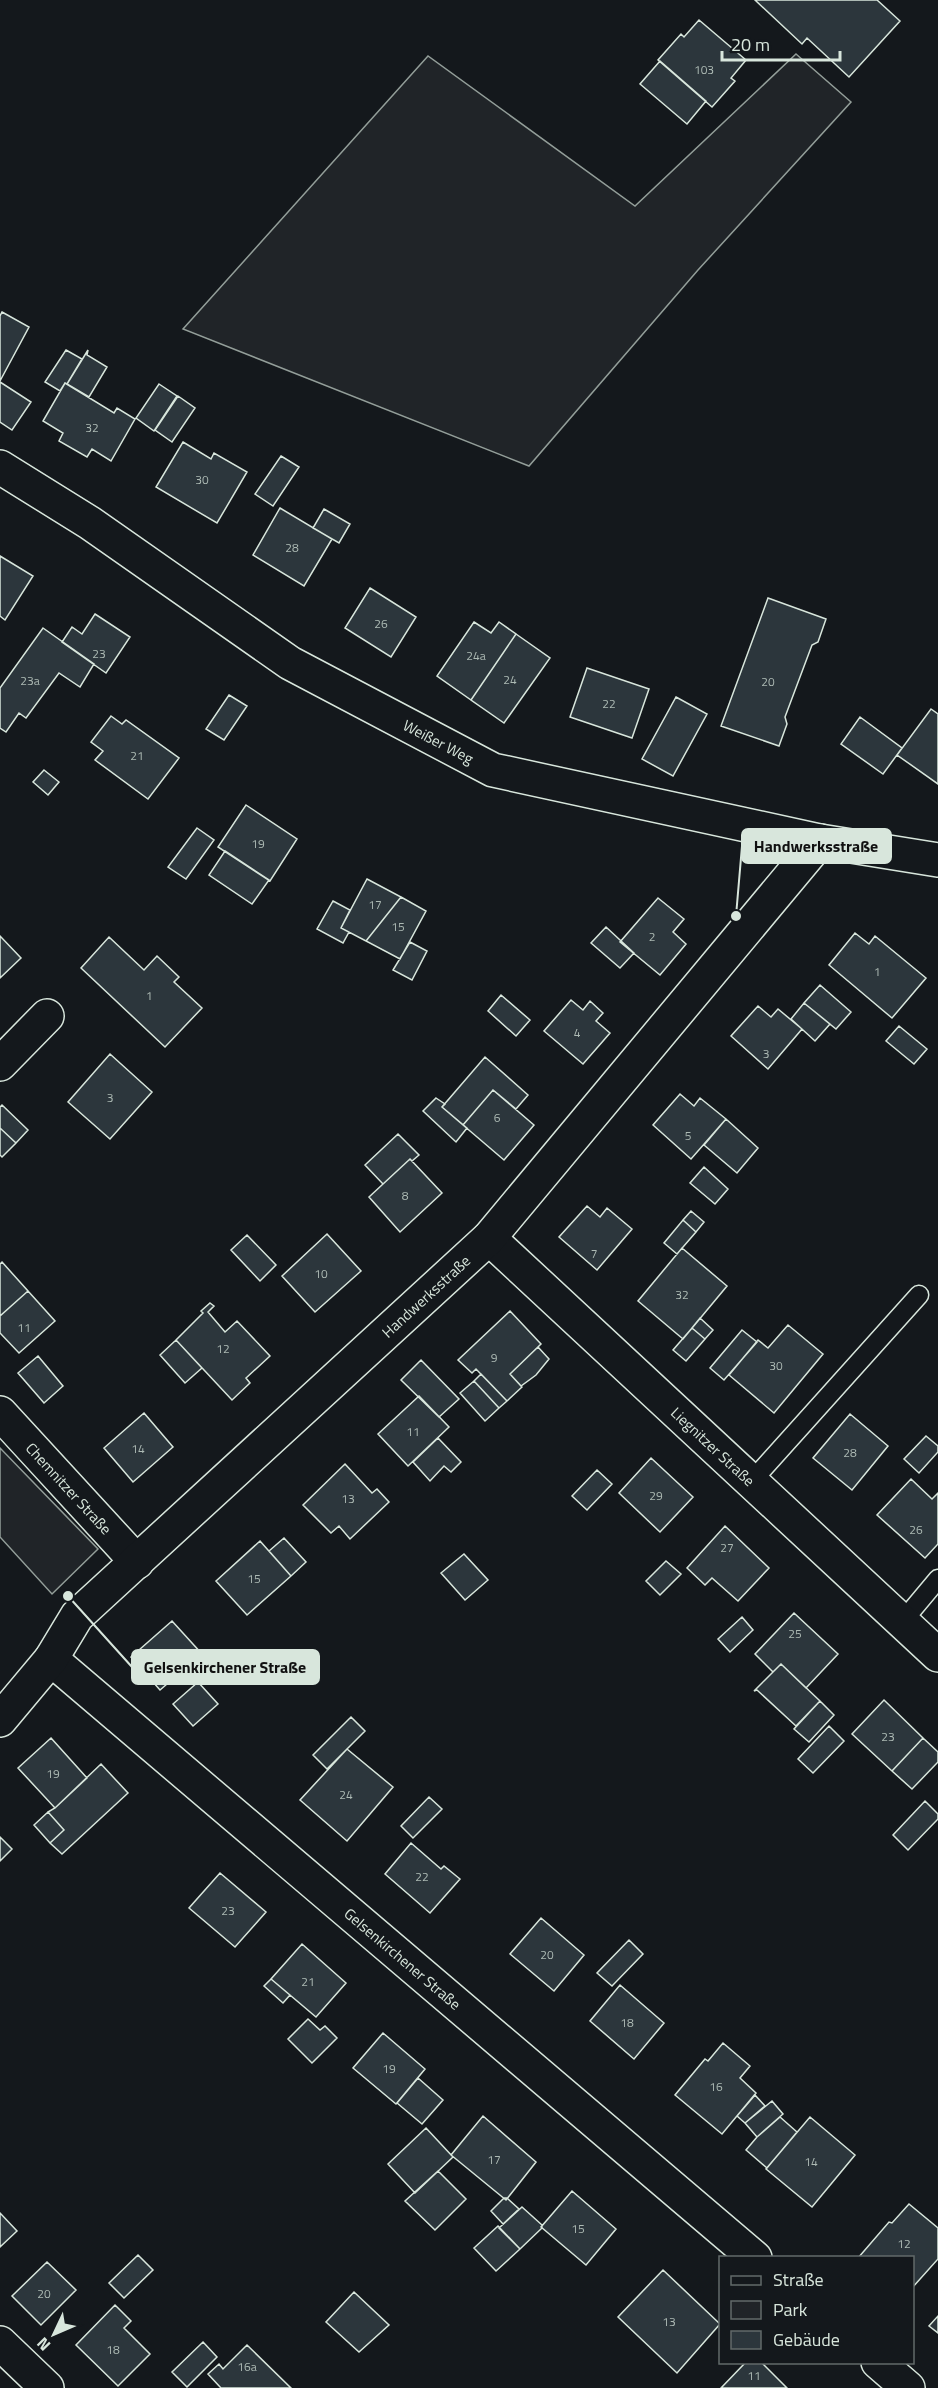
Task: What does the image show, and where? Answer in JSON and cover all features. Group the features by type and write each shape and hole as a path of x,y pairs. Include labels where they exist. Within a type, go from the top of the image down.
{"street":[{"name":"Weißer Weg","path":"0,467 90,523 290,663 493,770 820,841 938,860"},
{"name":"Handwerksstraße","path":"0,1720 51,1659 78,1616 489,1238 820,841"},
{"path":"0,1064 47,1016"},
{"name":"Liegnitzer Straße","path":"489,1238 938,1655"},
{"name":"Chemnitzer Straße","path":"0,1413 137,1562"},
{"name":"Gelsenkirchener Straße","path":"51,1659 753,2256"},
{"path":"0,2343 47,2388"},
{"path":"880,2364 908,2388"}],"lane":[{"path":"751,1482 919,1294"},
{"path":"902,1622 938,1579"}],"green space":[{"path":"796,54 851,102 698,270 529,466 183,329 428,56 635,206"},
{"path":"0,1448 98,1549 52,1594 0,1537"}],"building":[{"path":"755,0 877,0 900,21 849,77 807,38 802,44"},
{"path":"699,20 746,60 731,78 735,81 712,107 658,60 681,34 684,37"},
{"path":"660,61 706,101 687,124 640,84"},
{"path":"2,312 29,327 0,381 0,316"},
{"path":"66,350 82,359 67,384 65,383 60,391 45,382"},
{"path":"88,350 87,355 107,367 89,397 67,384"},
{"path":"0,382 31,402 12,430 0,422"},
{"path":"65,383 114,413 117,408 135,419 111,461 92,449 87,457 59,441 63,433 43,421"},
{"path":"159,384 177,396 154,431 136,418"},
{"path":"178,396 195,408 172,442 155,430"},
{"path":"183,442 211,459 214,453 247,472 217,523 156,487"},
{"path":"281,456 299,467 273,506 255,494"},
{"path":"280,508 332,539 304,586 253,555"},
{"path":"324,509 350,524 339,543 313,528"},
{"path":"0,556 33,576 5,620 0,616"},
{"path":"370,588 416,617 391,657 345,628"},
{"path":"768,598 826,619 818,642 812,645 785,717 787,724 779,746 721,726"},
{"path":"95,614 130,637 106,673 62,642 72,627 82,634"},
{"path":"474,622 491,633 499,622 516,634 471,700 437,676"},
{"path":"43,628 94,664 80,687 59,673 26,718 19,713 6,732 0,728 0,688"},
{"path":"516,634 550,658 504,723 471,700"},
{"path":"587,668 649,689 632,738 570,717"},
{"path":"229,695 247,706 224,740 206,729"},
{"path":"676,697 707,714 673,776 642,759"},
{"path":"931,709 938,714 938,784 897,755"},
{"path":"111,716 122,724 126,720 179,758 148,799 95,760 103,751 91,742"},
{"path":"860,717 902,748 883,774 841,744"},
{"path":"44,770 59,782 48,795 33,782"},
{"path":"246,805 297,839 270,881 218,847"},
{"path":"197,828 214,840 186,879 168,867"},
{"path":"225,851 269,880 252,904 209,875"},
{"path":"367,879 401,897 366,941 341,928"},
{"path":"401,897 426,911 400,959 366,941"},
{"path":"658,898 684,919 673,932 686,944 660,975 620,942"},
{"path":"333,901 350,910 341,928 349,932 343,943 317,929"},
{"path":"606,927 634,953 620,968 591,943"},
{"path":"855,933 869,944 875,936 926,978 892,1018 829,965"},
{"path":"0,936 21,958 0,978"},
{"path":"109,937 144,970 157,956 179,977 174,982 202,1008 165,1047 81,968"},
{"path":"410,942 427,951 412,980 393,970"},
{"path":"820,985 851,1012 836,1029 804,1003"},
{"path":"501,995 530,1020 516,1036 488,1011"},
{"path":"571,1000 583,1010 590,1001 603,1013 596,1021 610,1033 583,1064 544,1031"},
{"path":"804,1003 830,1024 815,1041 791,1019"},
{"path":"758,1006 771,1017 778,1009 802,1029 768,1069 731,1036"},
{"path":"899,1026 927,1049 914,1064 886,1041"},
{"path":"110,1054 152,1092 110,1139 68,1102"},
{"path":"485,1057 528,1095 516,1109 493,1090 463,1125 442,1107"},
{"path":"493,1090 534,1125 504,1160 463,1125"},
{"path":"680,1094 694,1106 700,1098 726,1119 691,1159 653,1125"},
{"path":"436,1098 445,1104 442,1107 467,1128 456,1142 423,1111"},
{"path":"2,1105 28,1130 16,1143 0,1128 0,1107"},
{"path":"726,1119 758,1148 737,1173 704,1145"},
{"path":"0,1128 16,1143 2,1157 0,1155"},
{"path":"398,1134 419,1155 412,1161 410,1159 383,1184 365,1165"},
{"path":"410,1159 442,1193 400,1232 369,1197"},
{"path":"704,1167 728,1189 715,1204 690,1183"},
{"path":"587,1206 600,1217 607,1208 632,1229 597,1270 559,1237"},
{"path":"691,1211 704,1222 696,1232 683,1220"},
{"path":"683,1220 696,1232 677,1254 664,1243"},
{"path":"327,1234 361,1271 315,1312 282,1276"},
{"path":"247,1235 276,1265 260,1281 231,1250"},
{"path":"682,1248 727,1286 683,1339 638,1301"},
{"path":"2,1262 28,1291 0,1316 0,1264"},
{"path":"28,1291 55,1321 19,1353 0,1333 0,1316"},
{"path":"210,1303 214,1306 208,1312 225,1332 237,1321 270,1356 246,1378 250,1383 232,1400 176,1340"},
{"path":"510,1311 541,1344 510,1374 522,1387 507,1401 476,1369 472,1373 458,1360"},
{"path":"700,1318 713,1330 705,1339 692,1328"},
{"path":"788,1325 823,1354 774,1413 729,1375 758,1340 768,1348"},
{"path":"692,1328 705,1339 686,1361 673,1350"},
{"path":"742,1330 757,1342 724,1380 710,1368"},
{"path":"176,1340 202,1368 185,1383 160,1355"},
{"path":"538,1347 549,1359 536,1375 521,1386 510,1374"},
{"path":"38,1356 63,1386 44,1403 18,1373"},
{"path":"421,1360 459,1399 439,1417 401,1380"},
{"path":"481,1374 507,1401 499,1408 474,1381"},
{"path":"474,1381 499,1408 485,1421 460,1393"},
{"path":"419,1396 449,1427 408,1466 378,1434"},
{"path":"144,1413 173,1447 133,1482 104,1448"},
{"path":"850,1414 888,1446 852,1490 813,1458"},
{"path":"926,1436 938,1446 938,1452 919,1473 904,1459"},
{"path":"438,1438 461,1462 451,1472 444,1466 430,1481 413,1462"},
{"path":"651,1458 693,1497 660,1532 619,1493"},
{"path":"345,1464 372,1493 377,1489 389,1502 350,1539 339,1526 331,1533 303,1505"},
{"path":"597,1470 612,1484 587,1510 572,1496"},
{"path":"911,1479 932,1499 938,1493 938,1544 925,1558 877,1515"},
{"path":"725,1526 769,1568 738,1601 712,1578 705,1585 687,1568"},
{"path":"284,1538 306,1562 291,1576 269,1551"},
{"path":"260,1541 291,1576 247,1615 216,1581"},
{"path":"464,1554 488,1580 465,1600 441,1573"},
{"path":"666,1561 681,1574 660,1595 646,1581"},
{"path":"794,1613 838,1654 806,1688 781,1664 773,1672 755,1654"},
{"path":"742,1617 753,1630 730,1652 718,1639"},
{"path":"172,1621 202,1654 160,1690 131,1657"},
{"path":"781,1664 820,1701 796,1726 757,1690 754,1691"},
{"path":"198,1682 218,1704 193,1726 173,1704"},
{"path":"884,1700 923,1738 892,1771 852,1734"},
{"path":"820,1701 834,1715 809,1742 794,1729"},
{"path":"351,1717 365,1731 327,1769 313,1755"},
{"path":"829,1726 844,1741 813,1773 798,1759"},
{"path":"51,1738 87,1778 55,1808 18,1768"},
{"path":"923,1738 938,1752 938,1762 912,1789 892,1771"},
{"path":"347,1749 393,1787 347,1841 300,1800"},
{"path":"101,1764 128,1793 62,1854 50,1843 64,1830 48,1812"},
{"path":"429,1797 442,1809 413,1838 401,1826"},
{"path":"925,1801 938,1814 938,1819 908,1850 893,1835"},
{"path":"48,1812 64,1830 50,1843 34,1825"},
{"path":"0,1837 12,1849 0,1861"},
{"path":"411,1843 441,1869 444,1866 460,1879 430,1913 385,1874"},
{"path":"220,1873 266,1912 235,1947 189,1908"},
{"path":"541,1918 584,1955 554,1991 510,1954"},
{"path":"629,1940 643,1954 612,1986 597,1973"},
{"path":"302,1944 346,1983 316,2017 271,1979"},
{"path":"271,1979 290,1995 283,2003 264,1986"},
{"path":"620,1985 664,2023 634,2059 590,2021"},
{"path":"308,2019 320,2030 325,2026 337,2038 312,2063 288,2039"},
{"path":"383,2033 425,2069 396,2104 353,2068"},
{"path":"723,2043 750,2066 740,2078 756,2093 722,2134 675,2095 705,2059 708,2061"},
{"path":"418,2078 443,2100 422,2124 397,2103"},
{"path":"755,2095 765,2106 745,2123 737,2116"},
{"path":"772,2101 783,2114 757,2137 745,2123"},
{"path":"483,2116 536,2162 506,2200 451,2155"},
{"path":"780,2117 797,2132 767,2168 746,2150"},
{"path":"810,2117 855,2155 812,2207 766,2169"},
{"path":"426,2128 453,2157 415,2193 388,2164"},
{"path":"438,2171 466,2199 435,2230 405,2201"},
{"path":"572,2191 616,2229 586,2265 541,2227"},
{"path":"504,2198 519,2209 503,2224 491,2211"},
{"path":"909,2204 938,2228 938,2259 914,2286 914,2256 860,2256 889,2222 892,2223"},
{"path":"522,2207 542,2225 542,2228 520,2249 499,2228"},
{"path":"0,2213 17,2231 0,2247"},
{"path":"498,2226 520,2249 496,2271 474,2248"},
{"path":"138,2255 153,2270 124,2298 109,2283"},
{"path":"47,2262 76,2290 41,2325 12,2296"},
{"path":"663,2270 719,2325 677,2373 618,2317"},
{"path":"354,2292 389,2325 359,2352 326,2322"},
{"path":"115,2305 131,2321 124,2328 150,2354 118,2386 76,2345"},
{"path":"938,2316 938,2333 929,2326"},
{"path":"203,2342 217,2357 187,2387 172,2372"},
{"path":"247,2345 291,2388 221,2388 208,2374 219,2364 223,2369"},
{"path":"744,2364 763,2364 787,2388 721,2388"}],"place":[{"name":"Handwerksstraße","path":"736,916"},
{"name":"Gelsenkirchener Straße","path":"68,1596"}]}
